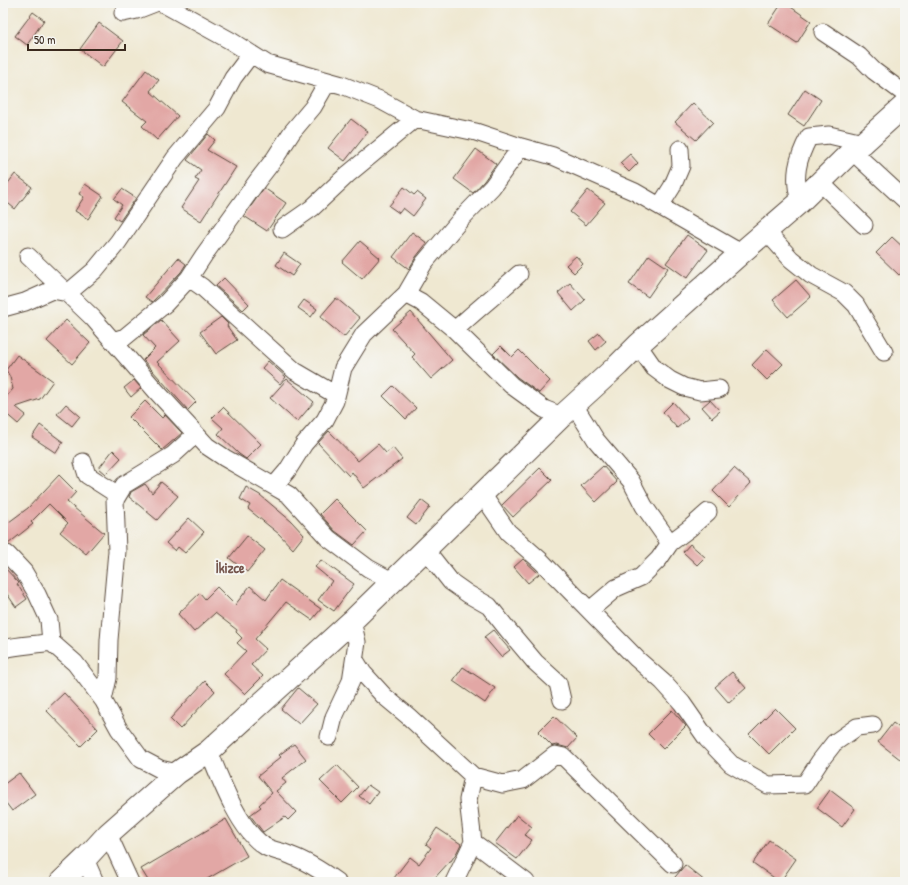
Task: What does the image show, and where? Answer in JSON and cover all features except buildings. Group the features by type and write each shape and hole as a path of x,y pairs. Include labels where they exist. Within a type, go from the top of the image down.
{"main road":[{"path":"60,882 85,859 108,834 177,773 209,751 352,621 568,410 638,345 800,202 905,105"}],"street":[{"path":"123,13 155,3"},
{"path":"162,3 230,41 267,64 342,85 380,100 415,119 476,132 553,156 636,192 741,253"},
{"path":"823,32 860,56 874,71 905,94"},
{"path":"68,293 95,270 118,242 175,158 217,108 233,78 251,54"},
{"path":"113,341 125,337 165,304 189,278 292,132 313,106 328,81"},
{"path":"282,229 312,208 347,175 415,119"},
{"path":"800,202 796,171 800,153 809,137 829,135 858,147 905,200"},
{"path":"275,485 287,471 304,444 325,420 335,401 343,368 364,334 406,294 424,263 460,219 492,187 521,147"},
{"path":"660,206 672,187 681,166 680,149"},
{"path":"820,182 864,225"},
{"path":"766,231 792,260 811,275 844,293 856,305 884,352"},
{"path":"28,256 68,293 207,446 225,458 275,485 289,495 328,538 368,568 392,581"},
{"path":"455,330 519,274"},
{"path":"189,278 202,287 295,371 336,395"},
{"path":"3,308 25,302 52,290 68,293"},
{"path":"406,294 421,302 455,330 511,385 544,409 568,410 631,481 644,506 670,543"},
{"path":"638,345 654,368 684,388 700,391 719,389"},
{"path":"103,700 108,678 109,640 117,551 115,500 124,485 173,455 196,434"},
{"path":"83,462 87,475 118,495"},
{"path":"482,494 508,532 542,561 682,703 707,739 731,764 768,785 805,784 834,743 857,727 873,725"},
{"path":"590,610 616,588 641,576 659,559 670,543 708,512"},
{"path":"425,549 451,582 489,606 535,662 558,683 562,700"},
{"path":"7,554 24,572 37,594 49,620 51,642 75,663 103,700 119,729 141,759 160,769 177,773"},
{"path":"329,737 334,717 351,681 357,642 352,621"},
{"path":"3,649 16,646 34,646 51,642"},
{"path":"355,660 363,673 384,696 473,776 503,784 523,780 555,755 564,757 673,864"},
{"path":"209,751 224,788 236,811 251,833 266,846 293,856 316,868 337,882"},
{"path":"454,882 473,842 468,800 473,776"},
{"path":"108,834 130,882"},
{"path":"473,842 526,882"},
{"path":"85,859 95,882"}],"district":[{"name":"İkizce","path":"230,568"}]}
